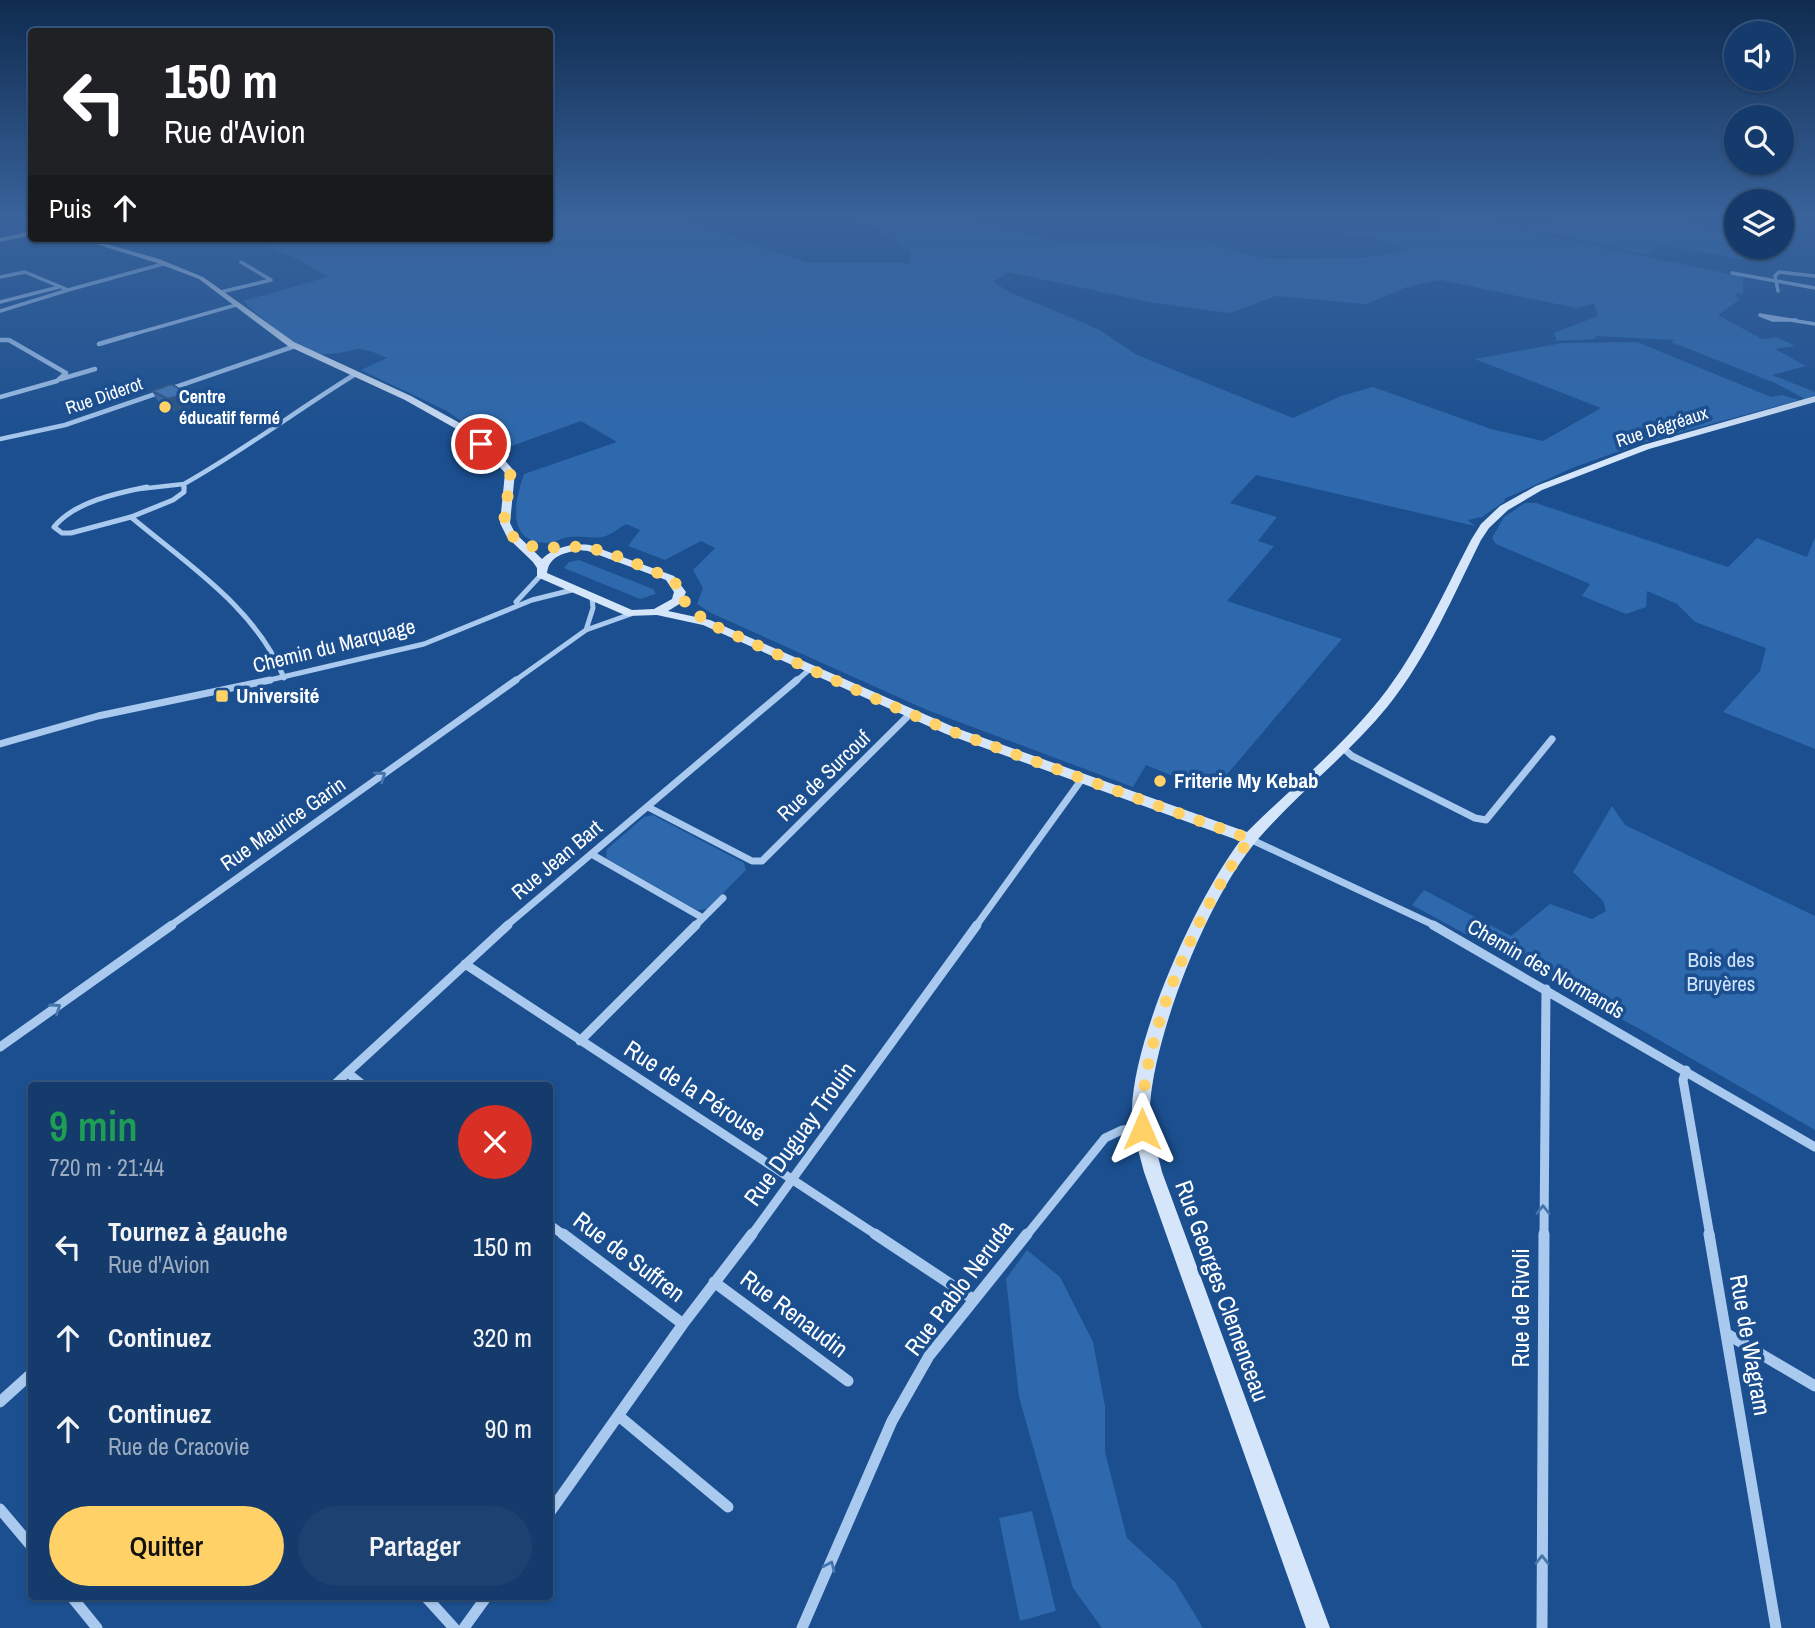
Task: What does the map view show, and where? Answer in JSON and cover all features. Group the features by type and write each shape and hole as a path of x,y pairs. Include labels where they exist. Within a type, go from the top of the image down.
{"street":[{"path":"0,302 41,291"},
{"path":"0,311 65,291"},
{"path":"221,292 225,291"},
{"path":"221,292 261,326 295,346 354,375 412,398 481,444 505,466 511,480 505,523 509,532 541,570 572,590 631,614 657,612 706,622 910,714 1250,839"},
{"path":"99,344 236,305"},
{"path":"1796,320 1773,320 1760,315 1771,314 1815,324"},
{"path":"0,340 9,340 66,373 57,381"},
{"name":"Rue Diderot","path":"0,439 65,425 295,346"},
{"path":"0,397 95,369"},
{"path":"184,484 184,492 173,499 131,517 71,533 56,531 54,527 62,516 119,495 161,482 184,484 225,461 290,414 354,375"},
{"name":"Rue Dégréaux","path":"1523,497 1646,447 1815,399"},
{"name":"Rue Georges Clemenceau","path":"1318,1628 1153,1172 1142,1129 1143,1084 1162,1017 1208,906 1228,867 1250,839 1342,747 1401,679 1485,526 1523,497"},
{"path":"131,517 236,607 270,648 280,664 284,678"},
{"path":"518,540 544,548 590,548 670,578 678,586 679,596 706,622"},
{"path":"541,570 550,556 567,549"},
{"name":"Chemin du Marquage","path":"508,608 538,582 541,570"},
{"name":"Chemin du Marquage","path":"0,744 65,724 284,678 414,647 468,628 508,608 545,594 572,590"},
{"path":"657,612 672,606 679,596"},
{"path":"586,630 593,608 592,598"},
{"name":"Rue Maurice Garin","path":"0,1047 586,630 631,614"},
{"name":"Rue Jean Bart","path":"338,1082 465,964 810,669"},
{"name":"Rue de Surcouf","path":"648,807 752,862 762,861 910,714"},
{"path":"1342,747 1352,756 1475,818 1486,820 1552,739"},
{"name":"Rue Duguay Trouin","path":"553,1508 620,1417 683,1324 794,1180 1082,779"},
{"name":"Chemin des Normands","path":"1250,839 1377,895 1546,989 1815,1147"},
{"path":"593,855 703,918"},
{"path":"579,1041 723,898"},
{"name":"Rue de la Pérouse","path":"465,964 973,1299"},
{"name":"Rue de Rivoli","path":"1542,1628 1546,989"},
{"name":"Rue de Wagram","path":"1686,1070 1683,1080 1776,1628"},
{"path":"348,1073 359,1082"},
{"name":"Rue Pablo Neruda","path":"802,1628 892,1421 929,1356 1105,1138 1122,1130 1142,1129"},
{"name":"Rue de Suffren","path":"553,1227 683,1324"},
{"name":"Rue Renaudin","path":"714,1282 848,1381"},
{"path":"1727,1334 1815,1386"},
{"path":"0,1402 28,1377"},
{"path":"620,1417 727,1507"},
{"path":"0,1509 28,1543"},
{"path":"74,1600 97,1628"},
{"path":"429,1600 454,1628"},
{"path":"464,1628 484,1600"}],"green space":[{"path":"279,291 1009,291 1098,329 1137,355 1293,418 1341,396 1373,387 1491,429 1543,441 1601,408 1475,359 1562,343 1637,342 1771,397 1782,395 1799,400 1645,442 1572,468 1504,499 1505,501 1482,517 1468,520 1475,526 1256,475 1230,503 1277,517 1258,541 1274,546 1227,601 1342,639 1212,792 1146,765 1133,787 927,710 711,613 697,604 703,588 693,570 715,548 701,541 665,560 628,546 640,530 626,524 611,534 594,538 573,537 547,543 524,536 516,518 516,507 524,474 617,442 581,421 500,450 447,411 361,370 387,358 360,349 316,353 281,334 243,301"},
{"path":"1097,291 1397,291 1366,304 1276,296 1230,313 1154,303"},
{"path":"1494,291 1743,291 1743,294 1734,293 1739,300 1718,315 1762,339 1777,337 1795,346 1775,349 1806,366 1772,375 1815,392 1815,395 1805,399 1775,383 1671,342 1674,340 1596,336 1595,339 1557,341 1554,333 1598,316 1594,304 1576,308"},
{"path":"1525,503 1536,503 1728,567 1757,538 1807,557 1815,537 1815,749 1723,712 1760,671 1766,648 1695,622 1677,604 1647,591 1646,607 1626,614 1582,596 1590,584 1496,544 1492,538 1504,517"},
{"path":"579,560 653,589 656,594 640,599 564,568 569,562"},
{"name":"Bois des Bruyères","path":"1612,806 1625,825 1815,916 1815,1130 1647,1033 1412,905 1424,890 1511,936 1550,904 1592,919 1606,911 1603,901 1573,872"},
{"path":"653,815 744,863 746,870 707,909 697,910 606,858 607,849 644,817"},
{"path":"1027,1250 1060,1277 1093,1342 1105,1406 1105,1452 1127,1538 1175,1582 1203,1628 1102,1628 1073,1588 1019,1397 1006,1279"},
{"path":"1032,1511 1056,1611 1020,1621 999,1518"}],"building":[{"path":"171,384 187,393 168,399 152,391"}],"place":[{"name":"Centre éducatif fermé","path":"165,407"},
{"name":"Université","path":"222,696"},
{"name":"Friterie My Kebab","path":"1160,781"}],"route":[{"path":"481,444 510,472 511,489 505,523 509,532 518,540 544,548 590,548 670,578 676,581 679,596 706,622 910,714 1250,839 1228,867 1208,906 1162,1017 1143,1084 1142,1129"}]}
